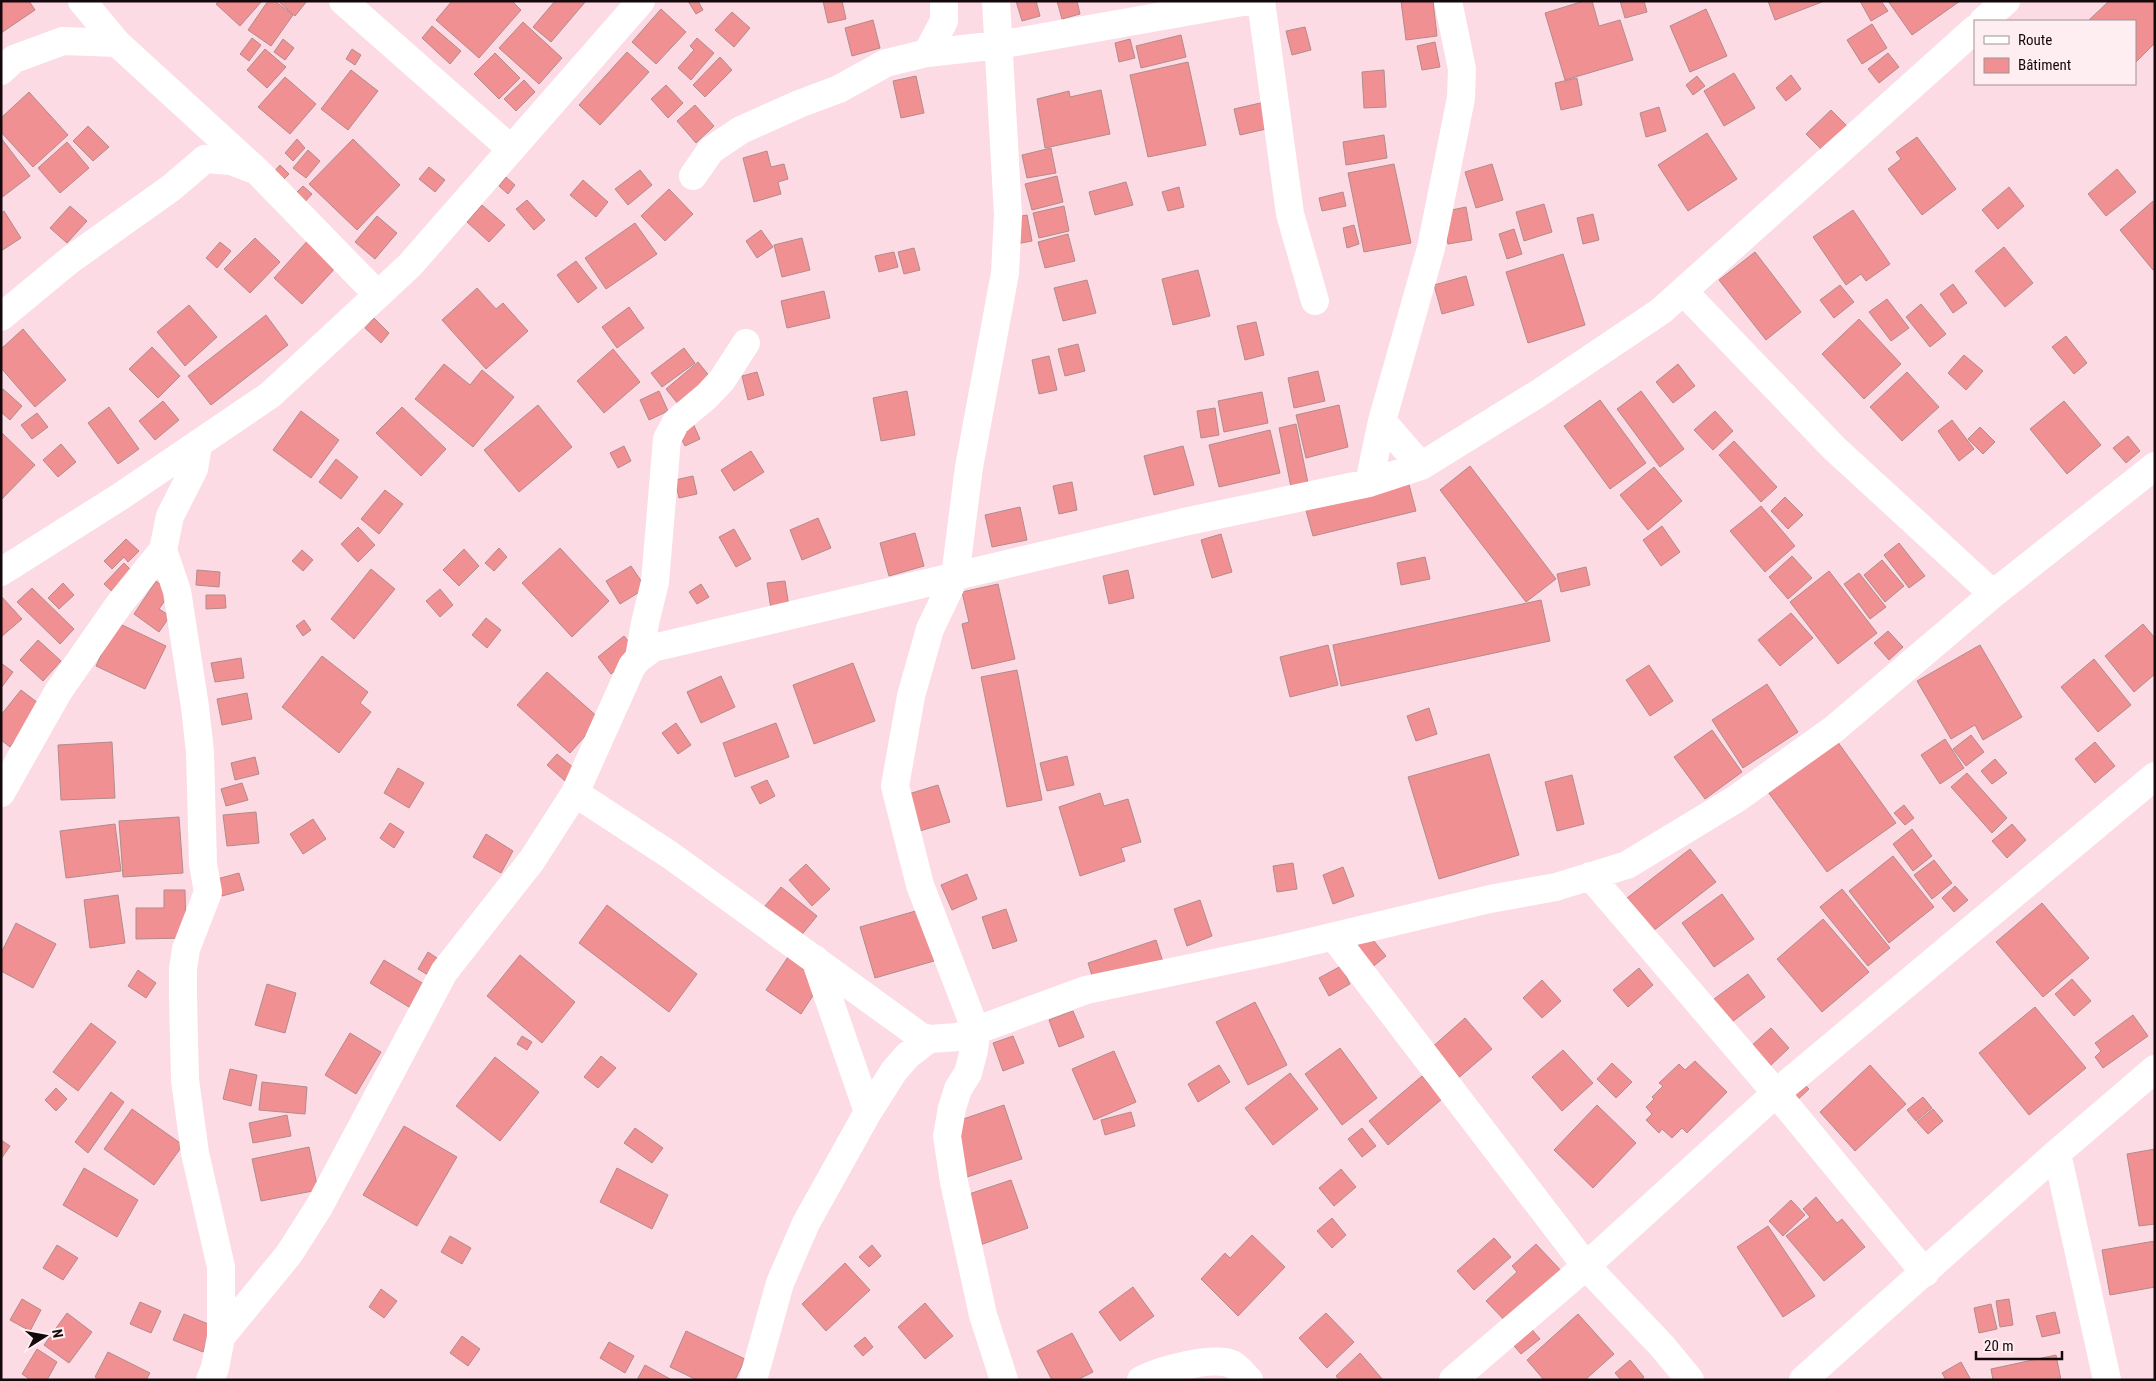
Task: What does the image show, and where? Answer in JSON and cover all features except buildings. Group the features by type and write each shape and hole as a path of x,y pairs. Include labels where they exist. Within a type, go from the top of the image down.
{"street":[{"path":"82,1 117,43 258,172 378,295"},
{"path":"343,1 511,149"},
{"path":"1,572 198,445 270,395 410,264 641,1"},
{"path":"927,53 944,21 944,1"},
{"path":"996,1 1008,215 1005,273 971,458 955,577 930,630 912,696 895,786 920,885 976,1031 974,1050 968,1073 958,1089 952,1108 947,1136 954,1182 983,1315 1004,1380"},
{"path":"693,176 711,150 741,130 799,104 839,89 886,63 927,53 999,45 1248,1"},
{"path":"1262,1 1290,214 1315,301"},
{"path":"1369,483 1382,421 1431,248 1461,98 1462,69 1448,1"},
{"path":"1984,20 2006,1"},
{"path":"221,1337 289,1254 319,1207 444,972 532,860 575,793 632,666 653,648 1184,522 1369,483 1421,466 1608,348 1661,311 1974,30"},
{"path":"1,71 14,59 63,41 117,43"},
{"path":"1,317 70,260 171,188 205,159 231,161 258,172"},
{"path":"1684,292 1834,448 1994,594"},
{"path":"640,658 654,582 667,440 676,422 707,396 722,380 746,343"},
{"path":"1382,421 1421,466"},
{"path":"1,793 58,692 120,602 163,550 170,516 194,469 198,445"},
{"path":"575,793 670,855 920,1036 929,1039 958,1036 1086,990 1334,937 1556,886 1627,864 1736,799 1834,729 1994,594 2155,466"},
{"path":"163,550 177,591 200,752 203,855 208,892 186,949 183,969 185,1080 195,1153 221,1267 221,1337 215,1368 210,1380"},
{"path":"1453,1380 1586,1266 1776,1093 2155,776"},
{"path":"1590,876 1776,1093 1925,1272"},
{"path":"1334,937 1586,1266 1662,1346 1690,1380"},
{"path":"815,959 868,1112"},
{"path":"754,1380 780,1283 806,1223 868,1112 894,1071 907,1056 929,1039"},
{"path":"1803,1380 2057,1153 2155,1069"},
{"path":"2057,1153 2107,1380"},
{"path":"1141,1380 1200,1362 1218,1361 1233,1365 1249,1380"}]}
